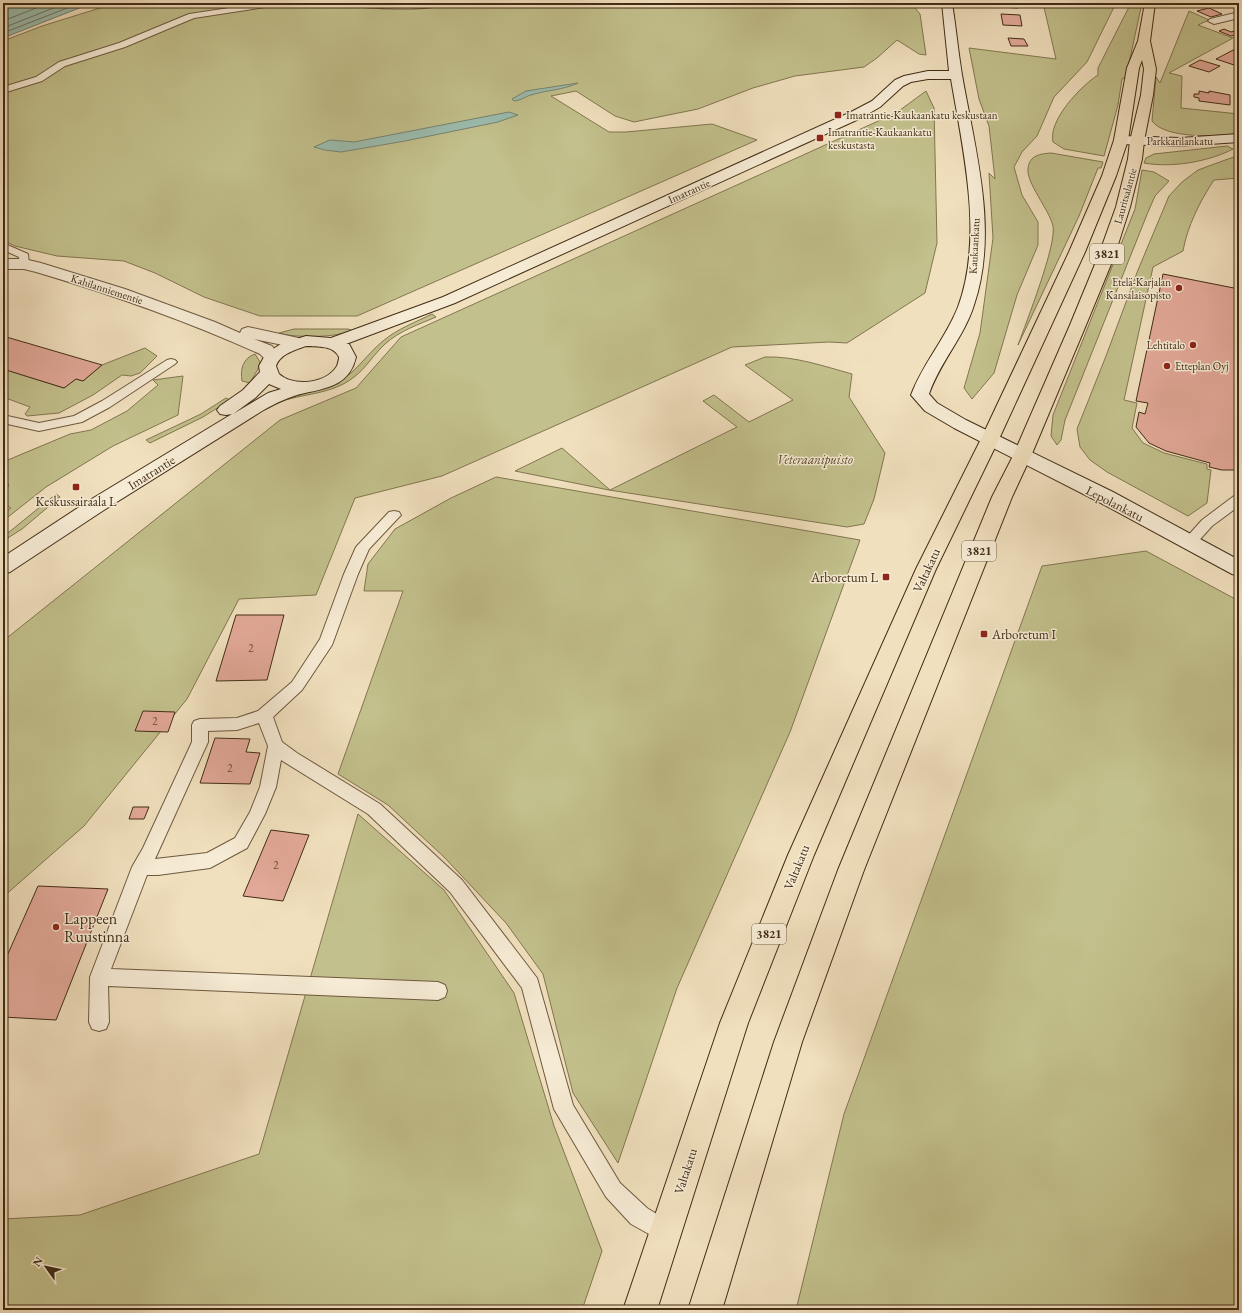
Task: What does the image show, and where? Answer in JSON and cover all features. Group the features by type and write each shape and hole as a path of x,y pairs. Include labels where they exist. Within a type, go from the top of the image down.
{"main road":[{"name":"Lauritsalantie","path":"990,439 1098,204 1109,176 1121,140 1133,68 1144,41 1150,3"},
{"name":"Lauritsalantie","path":"1022,456 1106,257 1124,200 1135,159 1137,141 1147,95 1150,69 1144,41"},
{"name":"Valtakatu","path":"640,1310 734,1023 801,855 926,569 990,439"},
{"name":"3821","path":"705,1310 788,1042 851,870 993,519 1022,456"}],"street":[{"name":"Kaukaankatu","path":"947,3 956,75 963,107 975,195 977,238 974,274 966,306 943,350 924,381 920,395 931,407 990,439"},
{"path":"1214,22 1239,15"},
{"name":"Imatrantie","path":"332,343 419,312 457,296 856,115 876,104 899,83 908,79 928,75 956,75"},
{"name":"Parkkarilankatu","path":"1121,140 1182,142 1238,139"},
{"name":"Kahilanniementie","path":"3,264 24,264 119,292 210,325 266,350 270,365"},
{"name":"Imatrantie","path":"349,358 358,350 419,312"},
{"name":"Kahilanniementie","path":"210,325 297,343"},
{"path":"315,341 332,343 340,346 349,358 348,364 337,377 317,385 305,387 282,384 273,379 270,365 285,348 297,343 315,341"},
{"name":"Imatrantie","path":"3,550 133,466 249,394 270,365"},
{"name":"Imatrantie","path":"3,567 97,505 256,407 274,397 305,387"},
{"name":"Lepolankatu","path":"990,439 1106,497 1239,569"}],"lane":[{"path":"3,90 39,79 62,64 122,45 192,16 278,3"},
{"path":"350,3 390,7 442,3"},
{"path":"3,246 24,256 24,264"},
{"path":"3,419 40,427 78,418 106,404 171,362"},
{"path":"1190,542 1207,523 1239,498"},
{"path":"99,1022 99,977 141,867 149,853 200,742 200,725 237,724 264,715 297,686 327,641 351,574 363,547 394,515"},
{"path":"264,715 276,746 291,758 374,808 456,886 530,984 564,1109 614,1190 639,1216 665,1232"},
{"path":"141,867 158,867 210,860 241,843 257,814 268,787 276,746"},
{"path":"99,977 438,991"}],"green space":[{"path":"107,3 911,3 920,14 926,55 919,54 897,40 877,58 864,67 795,76 753,88 698,109 634,122 615,116 576,91 551,96 609,132 626,132 712,124 757,140 357,316 260,316 204,297 155,273 124,261 57,256 15,246 3,240 3,41 42,26 100,8"},
{"path":"1043,3 1116,3 1087,62 1054,97 1037,136 1022,152 1014,167 1022,195 1038,222 1038,245 1017,295 994,373 972,399 964,388 980,333 993,238 989,173 995,179 989,126 979,99 969,48 1056,59"},
{"path":"1131,3 1142,3 1126,77 1122,79 1118,105 1104,156 1064,149 1053,142 1053,133 1056,124 1067,104 1083,87 1098,75 1098,68"},
{"path":"1189,11 1209,20 1198,25 1233,38 1169,73 1182,76 1181,108 1239,114 1239,133 1206,136 1180,134 1159,127 1152,121 1156,77 1160,83"},
{"path":"926,91 934,108 937,243 925,293 847,343 829,342 732,347 442,476 355,498 316,595 239,599 187,699 84,826 3,897 3,641 280,420 356,388 401,337 896,113"},
{"path":"1227,146 1233,149 1223,154 1189,163 1166,165 1144,163 1146,158 1154,154"},
{"path":"1051,153 1103,162 1101,168 1098,168 1079,216 1018,345 1046,266 1053,235 1051,219 1030,181 1028,168 1031,160 1036,156"},
{"path":"1239,155 1239,178 1214,180 1195,214 1183,251 1153,267 1124,400 1137,403 1132,428 1143,443 1164,453 1207,464 1207,469 1211,470 1207,503 1188,516 1107,472 1090,460 1080,447 1077,429 1138,270 1169,196 1182,182 1198,170"},
{"path":"1142,170 1154,172 1169,181 1155,196 1148,212 1065,420 1061,440 1057,445 1051,436 1053,415 1135,209"},
{"path":"432,314 436,317 410,328 391,339 354,377 345,383 327,390 277,403 292,395 325,388 340,381 352,372 388,337 400,329"},
{"path":"294,329 351,330 337,335 327,336 294,336 279,333"},
{"path":"145,348 157,356 140,373 131,376 122,375 93,395 59,413 27,416 25,414 30,407 3,397 3,369 64,388 76,379 83,381 102,365"},
{"path":"255,354 260,362 258,369 250,383 242,381 243,364 248,358"},
{"name":"Veteraanipuisto","path":"765,357 798,360 852,374 849,397 885,453 874,499 864,524 847,527 609,490 515,471 562,448 610,490 737,427 703,401 714,395 749,422 793,400 745,365"},
{"path":"183,376 178,415 113,446 46,487 3,521 3,513 11,508 3,504 3,487 9,486 3,474 3,462 70,434 91,430 127,411 158,385 153,380"},
{"path":"226,398 230,400 203,417 150,443 146,440 201,414"},
{"path":"496,477 860,540 790,732 677,988 618,1163 573,1093 543,974 506,923 444,857 388,805 338,774 403,591 364,591 368,564 395,529 451,498"},
{"path":"56,494 60,497 22,529 3,541 3,537"},
{"path":"1146,551 1239,601 1239,1310 796,1310 844,1114 1042,566"},
{"path":"358,814 444,890 514,993 554,1126 602,1251 582,1310 3,1310 3,1219 80,1215 259,1154"}],"water":[{"path":"3,3 92,3 3,38"},
{"path":"578,83 531,95 517,101 512,99 526,91"},
{"path":"509,112 518,115 498,122 405,141 341,152 314,147 330,140 354,142"}],"building":[{"path":"999,3 1017,3 1018,8 999,7"},
{"path":"1209,8 1222,14 1211,17 1197,11"},
{"path":"1001,14 1020,15 1022,26 1003,25"},
{"path":"1224,29 1231,32 1235,31 1239,34 1231,36 1219,31"},
{"path":"1008,38 1024,39 1028,46 1011,46"},
{"path":"1239,47 1239,65 1237,66 1216,59"},
{"path":"1200,60 1220,66 1209,72 1189,66"},
{"path":"1199,91 1209,93 1209,91 1230,95 1230,105 1199,101 1199,98 1194,97 1194,94 1199,94"},
{"name":"Lehtitalo","path":"1163,274 1239,289 1239,470 1222,470 1209,467 1210,463 1166,451 1149,443 1136,427 1139,412 1145,414 1148,403 1136,401"},
{"path":"3,336 102,365 83,381 76,379 64,388 3,369"},
{"path":"236,615 284,615 267,680 216,681"},
{"path":"143,711 175,712 168,732 135,731"},
{"path":"215,738 250,739 246,752 260,753 250,784 200,783"},
{"path":"133,807 149,807 144,819 129,819"},
{"path":"271,830 309,835 283,901 243,896"},
{"name":"Lappeen Ruustinna","path":"38,886 108,889 56,1020 3,1017 3,965"}],"place":[{"name":"Imatrantie-Kaukaankatu keskustaan","path":"838,115"},
{"name":"Imatrantie-Kaukaankatu keskustasta","path":"820,138"},
{"name":"Etelä-Karjalan Kansalaisopisto","path":"1179,288"},
{"name":"Lehtitalo","path":"1193,345"},
{"name":"Etteplan Oyj","path":"1167,366"},
{"name":"Keskussairaala L","path":"76,487"},
{"name":"Arboretum L","path":"886,577"},
{"name":"Arboretum I","path":"984,634"},
{"name":"Lappeen Ruustinna","path":"56,927"}]}
